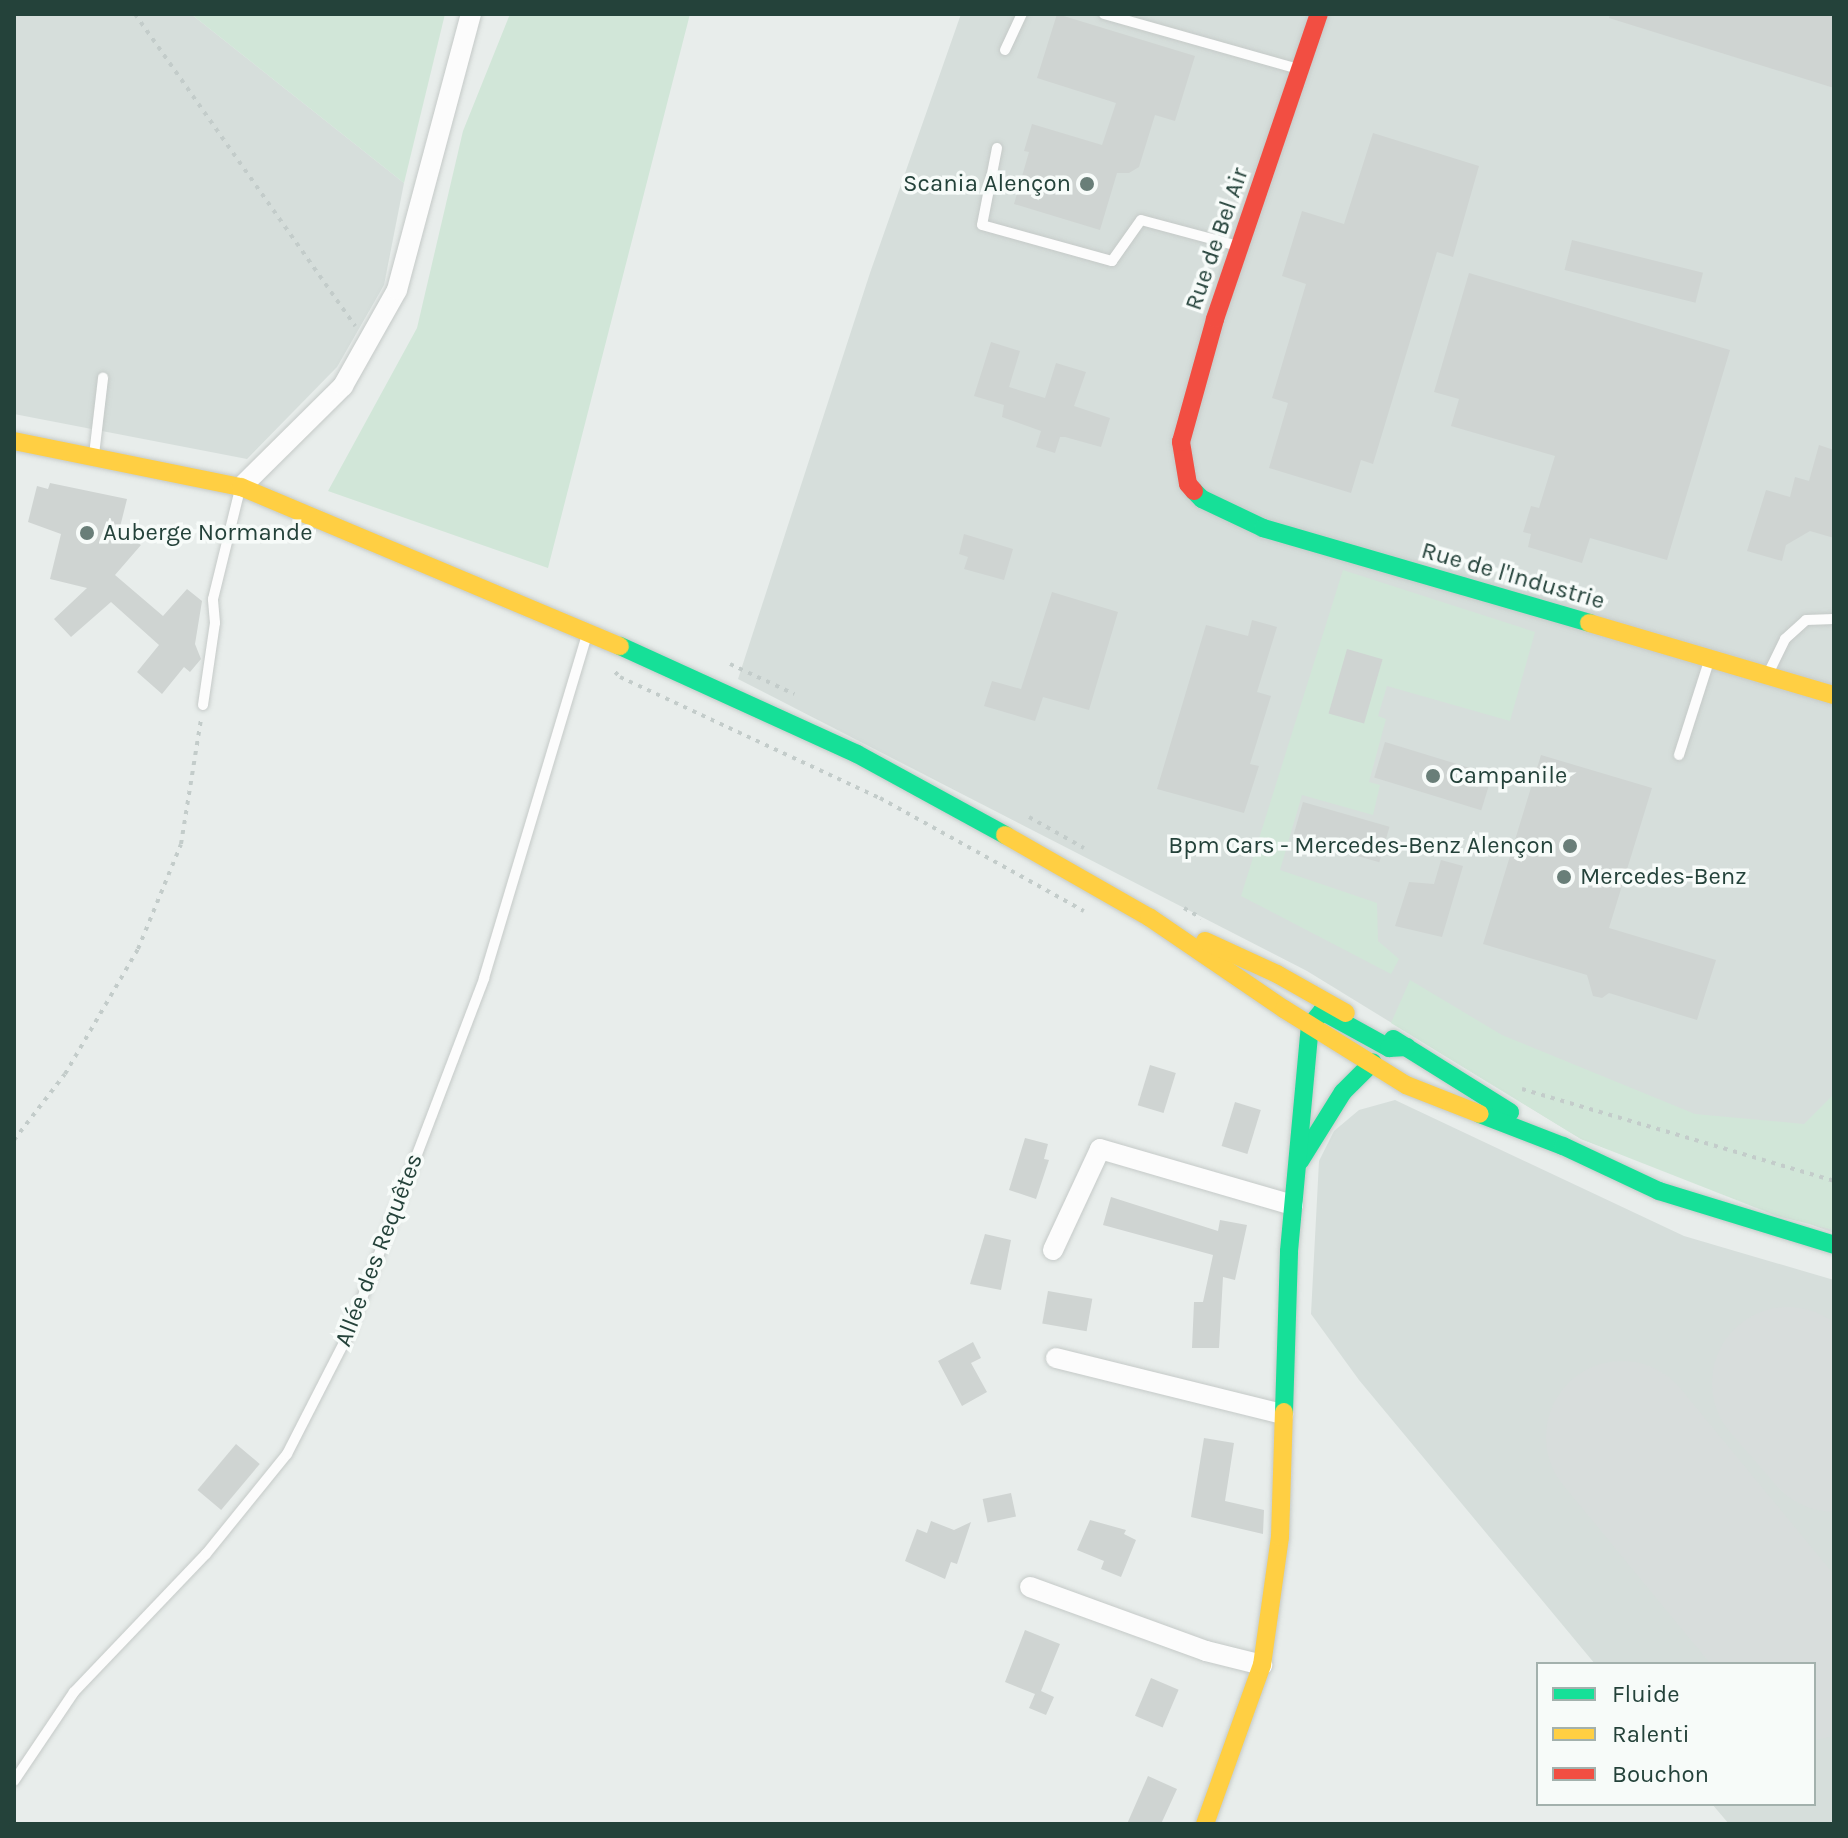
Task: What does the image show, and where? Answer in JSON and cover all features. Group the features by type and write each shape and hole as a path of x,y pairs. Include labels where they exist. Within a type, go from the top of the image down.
{"main road":[{"name":"Rue de Bel Air","path":"1188,484 1181,442 1215,319 1319,14"},
{"path":"14,441 241,487 588,633 857,754 1149,917 1310,1026 1406,1085 1563,1146 1659,1191 1834,1245"},
{"name":"Rue de l'Industrie","path":"1188,484 1202,499 1263,528 1834,695"},
{"path":"1149,917 1277,974 1407,1047 1563,1146"},
{"path":"1205,1824 1262,1665 1280,1537 1293,1205 1310,1026 1322,1011 1389,1048 1407,1047"},
{"path":"1297,1165 1343,1092 1373,1062"}],"street":[{"path":"241,487 343,386 397,290 471,14"},
{"path":"1053,1250 1100,1149 1293,1205"},
{"path":"1056,1358 1283,1414"},
{"path":"1030,1587 1206,1651 1262,1665"}],"lane":[{"path":"1005,50 1022,14"},
{"path":"1104,14 1300,69"},
{"path":"997,148 982,225 1112,261 1141,220 1239,246"},
{"path":"94,457 103,378"},
{"path":"203,705 215,623 213,599 241,487"},
{"path":"1767,676 1785,639 1806,620 1834,619"},
{"name":"Allée des Requêtes","path":"14,1781 74,1692 206,1554 287,1454 348,1335 484,978 588,633"},
{"path":"1679,755 1709,659"}],"path":[{"path":"135,14 367,344"},
{"path":"606,641 604,657 620,677 880,798 1093,916"},
{"path":"14,1140 65,1074 138,949 181,844 203,705"},
{"path":"1508,1085 1834,1181"}],"shaded area":[{"path":"14,14 191,14 404,183 384,285 337,367 247,459 14,414"},
{"path":"961,14 1834,14 1834,1233 1581,1139 1307,971 738,679 870,273"},
{"path":"1395,1100 1684,1236 1834,1280 1834,1824 1729,1824 1714,1806 1816,1806 1816,1662 1593,1662 1359,1380 1311,1314 1319,1161 1334,1131 1359,1110"}],"green space":[{"path":"191,14 445,14 404,183"},
{"path":"510,14 690,14 548,568 328,491 417,328 463,131"},
{"path":"1343,570 1535,632 1510,721 1387,686 1378,716 1386,719 1369,782 1380,785 1373,815 1302,795 1280,870 1377,903 1378,941 1399,959 1391,974 1241,896"},
{"path":"1410,980 1502,1035 1695,1114 1804,1124 1834,1094 1834,1230 1777,1216 1581,1139 1391,1023"}],"building":[{"path":"1057,14 1195,56 1175,121 1155,115 1139,167 1129,173 1117,173 1100,230 1014,204 1029,152 1024,151 1032,124 1102,145 1116,103 1037,78"},
{"path":"1610,14 1834,14 1834,88 1609,18"},
{"path":"1373,133 1479,166 1453,257 1437,252 1373,464 1361,460 1351,493 1269,468 1288,403 1272,398 1306,284 1282,276 1302,211 1344,224"},
{"path":"1572,240 1703,273 1695,303 1565,270"},
{"path":"1469,273 1730,350 1667,560 1590,538 1582,563 1528,547 1531,534 1523,532 1531,506 1539,508 1555,456 1451,426 1459,399 1434,392"},
{"path":"991,342 1020,351 1009,387 1045,398 1056,363 1086,372 1074,406 1110,418 1101,447 1060,437 1055,453 1036,447 1041,431 1002,417 1004,405 974,396"},
{"path":"1819,445 1834,450 1834,538 1810,531 1786,545 1782,561 1747,551 1766,490 1790,497 1795,477 1809,481"},
{"path":"50,483 127,499 119,531 141,545 115,575 163,616 187,589 202,601 195,644 201,659 190,672 184,667 162,694 137,672 159,645 111,602 71,637 54,619 87,588 50,579 61,534 28,522 37,486 48,489"},
{"path":"964,534 1013,549 1004,580 964,569 968,557 959,554"},
{"path":"1052,592 1118,612 1089,710 1043,697 1035,721 984,706 992,681 1021,689"},
{"path":"1252,620 1277,627 1257,692 1271,696 1250,764 1259,766 1244,813 1157,789 1206,625 1248,636"},
{"path":"1347,649 1383,659 1364,724 1329,713"},
{"name":"Campanile","path":"1385,742 1492,775 1481,810 1374,777"},
{"name":"Mercedes-Benz","path":"1541,755 1652,788 1609,928 1716,960 1697,1020 1609,993 1602,998 1593,996 1587,975 1483,944"},
{"path":"1303,802 1390,827 1379,862 1293,838"},
{"path":"1441,860 1463,866 1442,937 1395,926 1409,882 1434,884"},
{"path":"1150,1065 1176,1073 1164,1113 1138,1105"},
{"path":"1235,1102 1261,1110 1247,1154 1222,1146"},
{"path":"1025,1138 1048,1144 1044,1159 1049,1160 1036,1199 1009,1190"},
{"path":"1111,1197 1218,1231 1220,1220 1247,1225 1235,1280 1223,1277 1219,1348 1192,1348 1194,1302 1203,1302 1213,1255 1103,1225"},
{"path":"985,1234 1011,1240 1001,1290 970,1284"},
{"path":"1048,1291 1092,1299 1087,1331 1042,1323"},
{"path":"973,1342 981,1358 971,1363 987,1392 962,1406 938,1361"},
{"path":"1204,1438 1234,1443 1225,1501 1264,1510 1263,1534 1191,1517"},
{"path":"236,1444 260,1464 221,1510 197,1490"},
{"path":"1011,1493 1016,1516 988,1523 983,1499"},
{"path":"1090,1520 1126,1530 1124,1534 1136,1540 1121,1577 1101,1569 1104,1561 1077,1550"},
{"path":"931,1521 954,1530 971,1522 957,1564 951,1562 945,1579 905,1561 917,1529 927,1533"},
{"path":"1025,1630 1060,1644 1041,1691 1054,1697 1046,1715 1029,1708 1035,1694 1005,1682"},
{"path":"1151,1678 1179,1690 1163,1727 1135,1716"},
{"path":"1148,1776 1177,1789 1161,1824 1127,1824"}],"taxiway":[{"path":"1819,1418 1817,1410 1820,1402 1834,1397"}],"runway":[{"path":"1788,1383 1834,1436"},
{"path":"1622,1437 1807,1662"}],"traffic: fast":[{"path":"1194,491 1202,499 1263,528 1589,623"},
{"path":"620,646 857,754 1005,835"},
{"path":"1284,1412 1289,1251 1310,1026 1322,1011 1389,1048 1407,1047"},
{"path":"1393,1039 1510,1112"},
{"path":"1300,1161 1343,1092 1373,1062"},
{"path":"1480,1114 1563,1146 1659,1191 1834,1245"}],"traffic: slow":[{"path":"14,441 241,487 620,646"},
{"path":"1589,623 1834,695"},
{"path":"1005,835 1149,917 1284,1009 1406,1085 1480,1114"},
{"path":"1205,941 1277,974 1346,1013"},
{"path":"1205,1824 1262,1665 1280,1537 1284,1412"}],"traffic: jam":[{"path":"1194,491 1188,484 1181,442 1215,319 1319,14"}],"place":[{"name":"Scania Alençon","path":"1087,184"},
{"name":"Auberge Normande","path":"87,533"},
{"name":"Campanile","path":"1433,776"},
{"name":"Bpm Cars - Mercedes-Benz Alençon","path":"1570,846"},
{"name":"Mercedes-Benz","path":"1564,877"}]}
